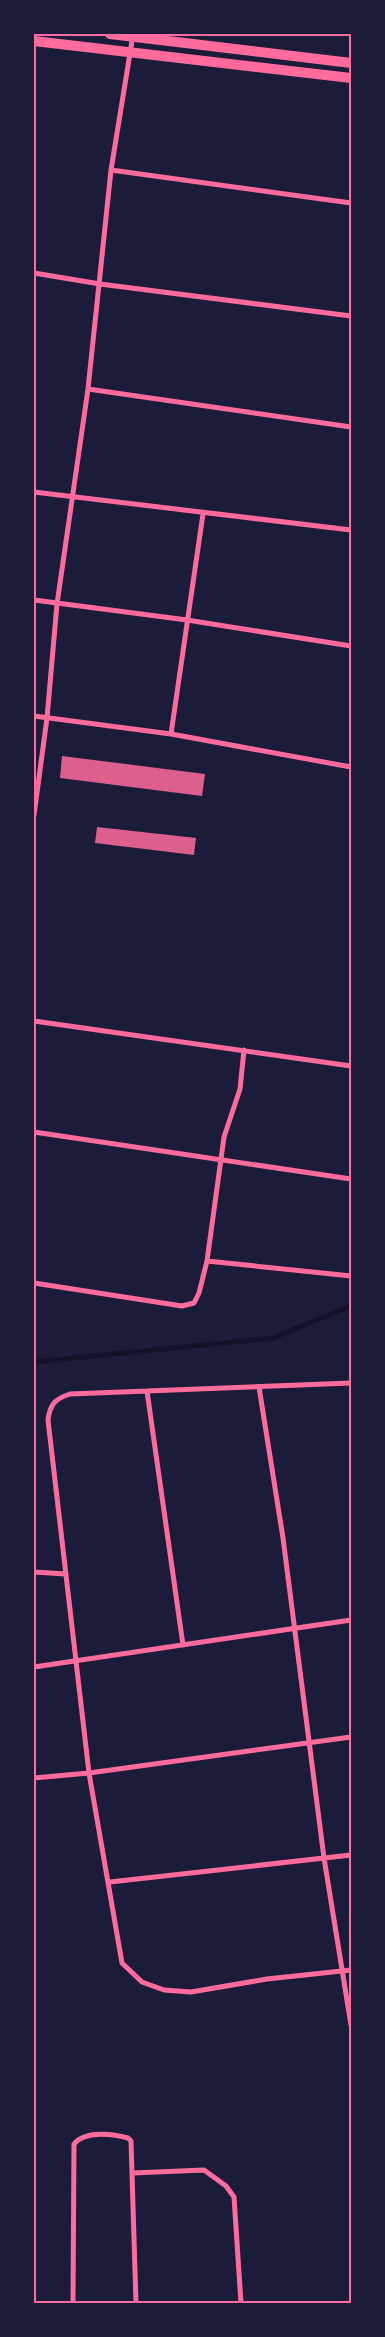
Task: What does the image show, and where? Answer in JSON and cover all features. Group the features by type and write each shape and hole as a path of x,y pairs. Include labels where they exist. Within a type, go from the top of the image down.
{"main road":[{"path":"110,34 133,35 351,63"},
{"path":"34,41 351,78"}],"street":[{"path":"34,815 47,718 57,604 74,498 88,389 111,170 133,35"},
{"path":"111,170 351,203"},
{"path":"34,273 100,284 351,316"},
{"path":"88,389 351,427"},
{"path":"34,492 203,514 351,530"},
{"path":"171,734 203,514"},
{"path":"34,600 187,620 351,646"},
{"path":"34,716 171,734 351,767"},
{"path":"34,1020 351,1066"},
{"path":"34,1283 182,1306 194,1302 199,1293 207,1260 221,1161 228,1124 240,1089 244,1050"},
{"path":"34,1132 351,1179"},
{"path":"207,1260 351,1276"},
{"path":"351,1383 70,1394 57,1398 49,1408 48,1420 89,1773 110,1882 122,1963 142,1982 164,1990 191,1992 267,1979 351,1970"},
{"path":"259,1387 295,1629 324,1858 351,2024"},
{"path":"147,1391 183,1644"},
{"path":"34,1572 66,1574"},
{"path":"34,1667 351,1620"},
{"path":"34,1778 89,1773 351,1737"},
{"path":"110,1882 351,1855"},
{"path":"73,2303 74,2144 83,2138 97,2135 128,2138 133,2173 136,2303"},
{"path":"133,2173 204,2170 226,2186 234,2197 241,2303"}],"building":[{"path":"62,756 205,774 202,796 60,778"},
{"path":"97,827 196,838 194,855 95,843"}],"waterway":[{"path":"34,1362 273,1338 351,1306"}]}
